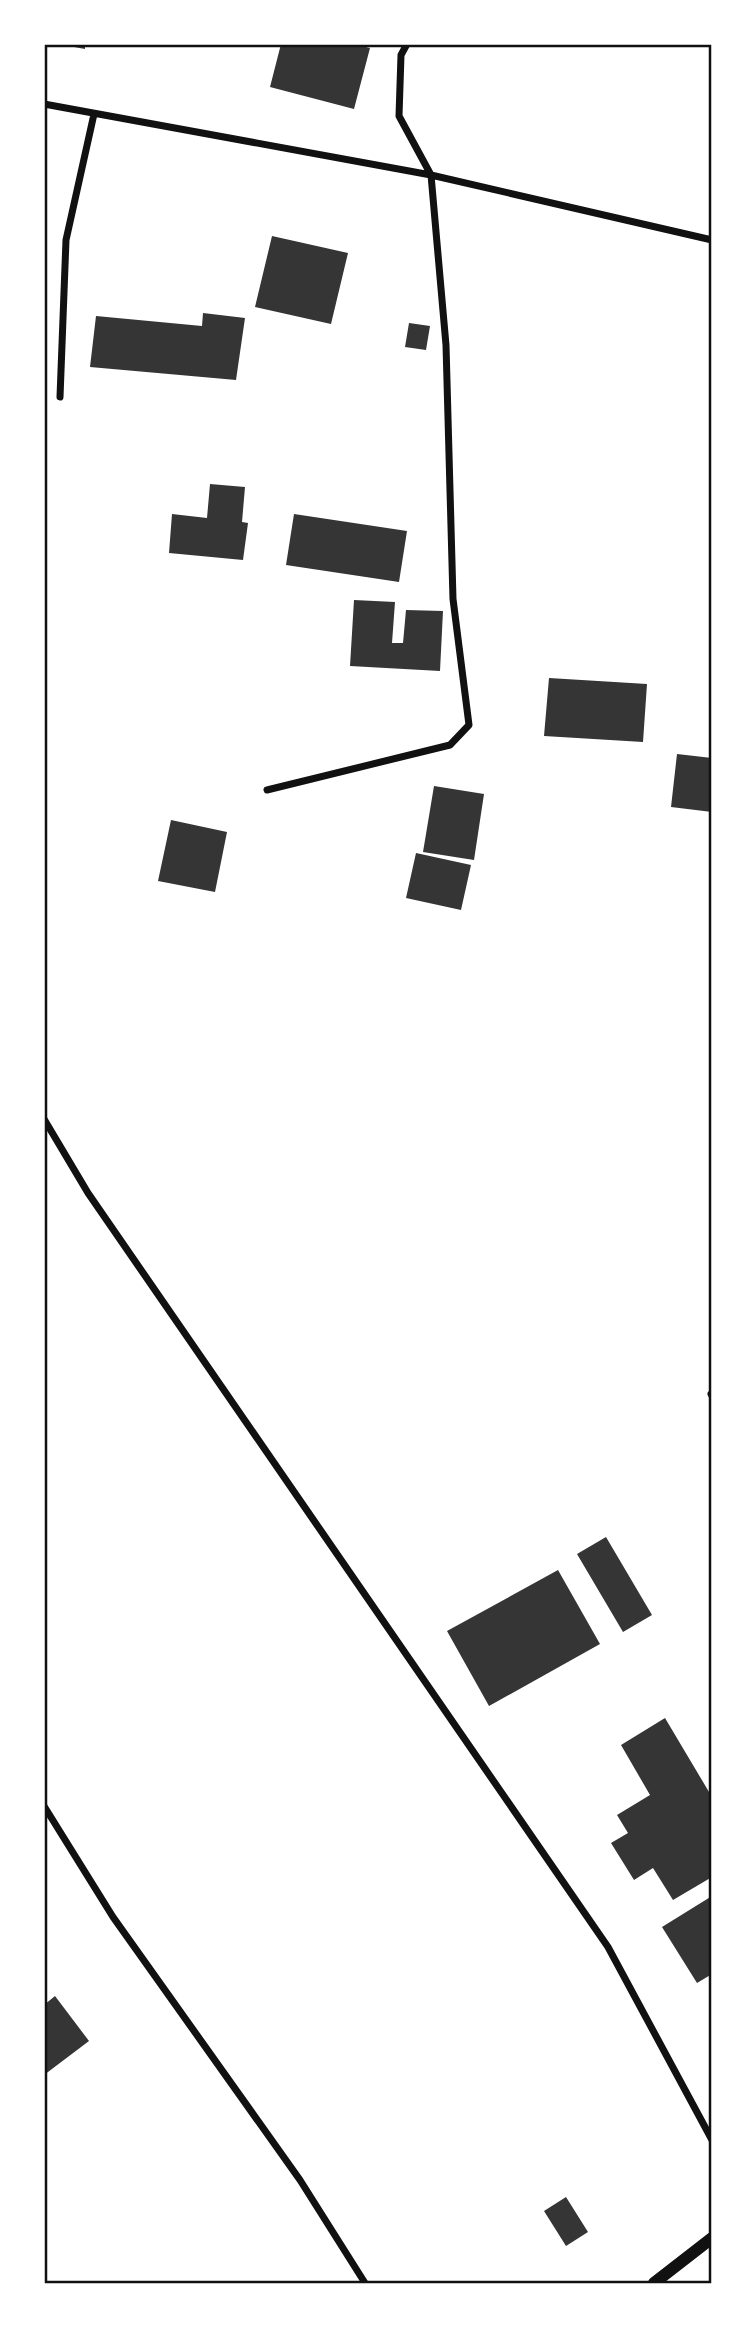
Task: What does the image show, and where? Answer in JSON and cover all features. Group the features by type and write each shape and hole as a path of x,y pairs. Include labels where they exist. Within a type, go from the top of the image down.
{"street":[{"path":"267,790 450,745 469,725 453,599 446,345 430,175 399,116 401,55 407,44"},
{"path":"44,104 430,175 712,240"},
{"path":"60,397 66,240 93,114"},
{"path":"44,1119 88,1193 608,1947 712,2140"},
{"path":"44,1806 113,1917 300,2180 365,2283"},
{"path":"654,2283 712,2238"}],"building":[{"path":"58,44 85,44 85,49"},
{"path":"281,44 354,44 370,48 354,109 270,87"},
{"path":"272,236 348,253 331,324 255,307"},
{"path":"203,313 245,318 236,380 90,367 96,316 202,326"},
{"path":"409,323 430,326 426,350 405,347"},
{"path":"210,484 245,487 242,522 248,523 243,560 169,553 172,514 207,518"},
{"path":"294,514 407,531 399,582 286,565"},
{"path":"354,600 395,602 392,643 403,643 406,610 443,611 440,671 350,666"},
{"path":"549,678 647,684 643,742 544,736"},
{"path":"677,754 712,758 712,812 671,807"},
{"path":"434,786 484,794 474,860 423,852"},
{"path":"171,820 227,832 215,892 158,881"},
{"path":"416,853 471,865 461,910 406,898"},
{"path":"606,1537 652,1615 623,1632 577,1554"},
{"path":"558,1570 600,1644 489,1706 447,1631"},
{"path":"665,1718 712,1797 712,1877 673,1900 653,1868 634,1880 611,1843 628,1833 617,1815 650,1795 621,1745"},
{"path":"712,1896 712,1974 697,1983 662,1927"},
{"path":"55,1996 89,2041 44,2075 44,2005"},
{"path":"566,2197 588,2232 566,2246 544,2211"}]}
